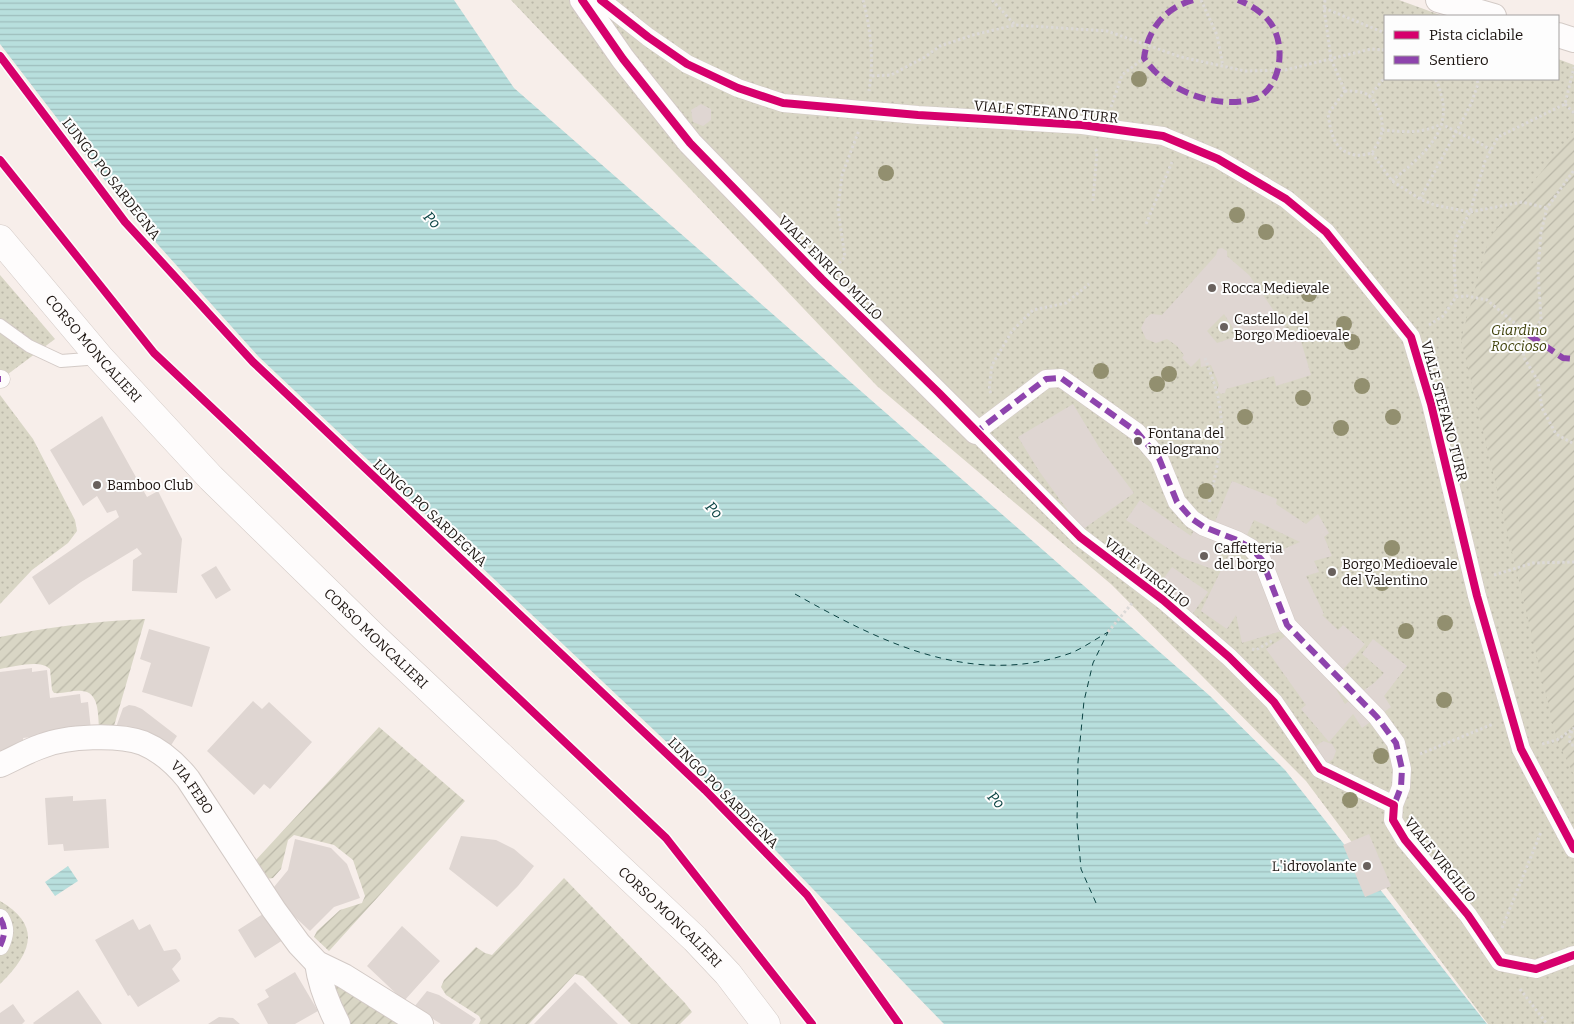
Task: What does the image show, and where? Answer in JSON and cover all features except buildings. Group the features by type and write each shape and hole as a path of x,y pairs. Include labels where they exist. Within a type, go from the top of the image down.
{"main road":[{"name":"CORSO MONCALIERI","path":"0,238 100,358 211,478 374,637 695,940 728,974 766,1024"}],"street":[{"name":"VIALE ENRICO MILLO","path":"582,0 623,59 678,129 744,200 1080,537"},
{"name":"VIALE STEFANO TURR","path":"601,0 648,37 687,64 738,88 783,102 918,115 1082,125 1163,136 1218,159 1286,199 1326,232 1411,336 1431,404 1474,580 1521,749 1574,849"},
{"path":"1438,0 1490,15"},
{"path":"1559,35 1574,40"},
{"path":"976,432 1046,379 1061,378 1137,432 1159,458 1177,502 1192,519 1204,527 1237,540 1251,548 1262,560 1288,626 1377,717 1396,743 1400,762 1401,787 1394,805"},
{"name":"VIALE VIRGILIO","path":"1080,537 1163,600 1229,657 1274,702 1320,769 1394,805 1393,820 1405,840 1468,914 1497,956"},
{"name":"VIA FEBO","path":"0,765 44,745 71,739 103,738 133,740 154,750 175,763 184,774 274,910 299,944 317,963 344,976 421,1024"},
{"path":"0,918 5,927 0,946"},
{"path":"1497,956 1536,969 1574,955"},
{"path":"317,963 319,979 338,1024"}],"lane":[{"path":"0,325 29,346 61,361 100,358"}],"path":[{"path":"822,279 845,257 838,210 842,175 867,110 872,76 868,18 863,0"},
{"path":"992,0 1015,25"},
{"path":"1202,0 1217,35 1223,66"},
{"path":"1324,0 1331,59 1345,91"},
{"path":"1324,8 1384,33"},
{"path":"872,76 891,74 925,57 940,46 972,35 1015,25 1107,31 1182,57 1245,71 1285,70 1371,49 1384,50"},
{"path":"1113,129 1110,112 1122,75 1144,58"},
{"path":"1565,104 1574,66"},
{"path":"1369,97 1384,78"},
{"path":"1392,180 1425,152 1440,128 1444,110 1436,80"},
{"path":"1420,199 1455,130 1471,104 1478,84 1477,80"},
{"path":"1345,91 1368,94 1380,111 1381,137 1372,153"},
{"path":"1345,91 1328,114 1331,137 1343,150 1356,156 1372,153"},
{"path":"1565,104 1574,113"},
{"path":"1411,336 1443,316 1456,297 1454,261 1456,238 1470,212 1485,160 1498,137 1565,104"},
{"path":"1441,124 1491,150"},
{"path":"1382,130 1416,132 1430,130 1441,124"},
{"path":"1082,125 1097,152 1093,202"},
{"path":"1146,224 1181,143"},
{"path":"1372,153 1392,180 1420,199 1436,205 1470,212 1522,202 1547,208"},
{"path":"1574,170 1547,208 1541,232 1538,271 1541,320 1529,335 1523,356 1538,381 1542,408 1556,434 1574,444"},
{"path":"989,390 992,365 1012,331 1033,310 1066,303 1090,284"},
{"path":"1456,297 1467,296 1488,300 1529,335"},
{"path":"1204,527 1219,457 1222,428 1219,402 1205,358"},
{"path":"1474,580 1533,563 1574,562"},
{"path":"1108,632 1124,612"},
{"path":"1248,648 1256,650 1291,629"},
{"path":"1400,762 1512,716"},
{"path":"1521,749 1557,740 1573,729"},
{"path":"1573,729 1568,739 1574,745"},
{"path":"1547,1024 1497,956 1551,806"}],"green space":[{"path":"511,0 1399,0 1440,15 1384,15 1384,80 1559,80 1559,59 1574,65 1574,1024 1488,1024 1306,781 1112,585 877,386"},
{"name":"Giardino Roccioso","path":"1574,131 1574,775 1557,740 1461,339 1489,238"},
{"path":"0,275 55,339 0,380"},
{"path":"0,395 33,439 75,520 77,531 68,543 32,570 0,604"},
{"path":"145,619 114,726 99,727 95,699 88,692 54,693 50,669 45,666 26,664 0,669 0,637 72,625"},
{"path":"379,727 465,801 329,951 314,937 317,931 340,910 362,903 365,896 353,860 334,845 294,835 288,840 281,869 273,878 265,879 255,861"},
{"path":"564,878 685,1003 692,1012 680,1024 631,1024 583,976 575,974 529,1024 479,1024 481,1020 479,1016 446,995 441,987 444,980 476,947 492,955"},
{"path":"0,901 14,911 22,920 27,930 28,941 19,962 0,984"},
{"path":"336,983 405,1024 351,1024 334,990"}],"water":[{"name":"Po","path":"0,0 454,0 514,88 1210,696 1285,770 1487,1024 944,1024 710,783 259,357 133,217 0,44"},
{"path":"68,866 78,881 55,896 45,882"}],"ferry route":[{"path":"795,594 827,612 894,643 928,655 962,662 998,665 1034,662 1071,653 1108,632"},
{"path":"1096,903 1081,869 1077,822 1078,762 1084,701 1093,663 1108,632"}],"marked path":[{"path":"1193,0 1174,8 1160,21 1149,38 1144,58 1152,69 1163,78 1188,93 1202,98 1230,102 1251,100 1262,95 1274,80 1279,60 1278,38 1269,21 1263,14 1238,0"},
{"path":"1529,335 1563,358 1574,359"},
{"path":"979,435 976,432 1046,379 1061,378 1137,432 1159,458 1177,502 1192,519 1204,527 1237,540 1251,548 1262,560 1287,625 1377,717 1396,743 1402,769 1401,787 1394,805"},
{"path":"0,918 4,932 0,946"}],"cycle path":[{"path":"582,0 623,59 690,143 822,279 939,393 1080,537 1163,600 1229,657 1274,702 1320,769 1394,805 1393,820 1405,840 1468,915 1500,962 1536,969 1574,955"},
{"path":"601,0 648,37 687,64 738,88 783,103 918,115 1082,125 1163,136 1218,159 1286,199 1326,232 1411,337 1431,404 1477,596 1521,749 1574,849"},
{"name":"LUNGO PO SARDEGNA","path":"0,56 125,222 253,362 705,790 807,895 899,1024"},
{"path":"0,160 154,353 666,838 812,1024"}],"place":[{"name":"Rocca Medievale","path":"1212,288"},
{"name":"Castello del Borgo Medioevale","path":"1224,327"},
{"name":"Fontana del melograno","path":"1138,441"},
{"name":"Bamboo Club","path":"97,485"},
{"name":"Caffetteria del borgo","path":"1204,556"},
{"name":"Borgo Medioevale del Valentino","path":"1332,572"},
{"name":"L'idrovolante","path":"1367,866"}]}
